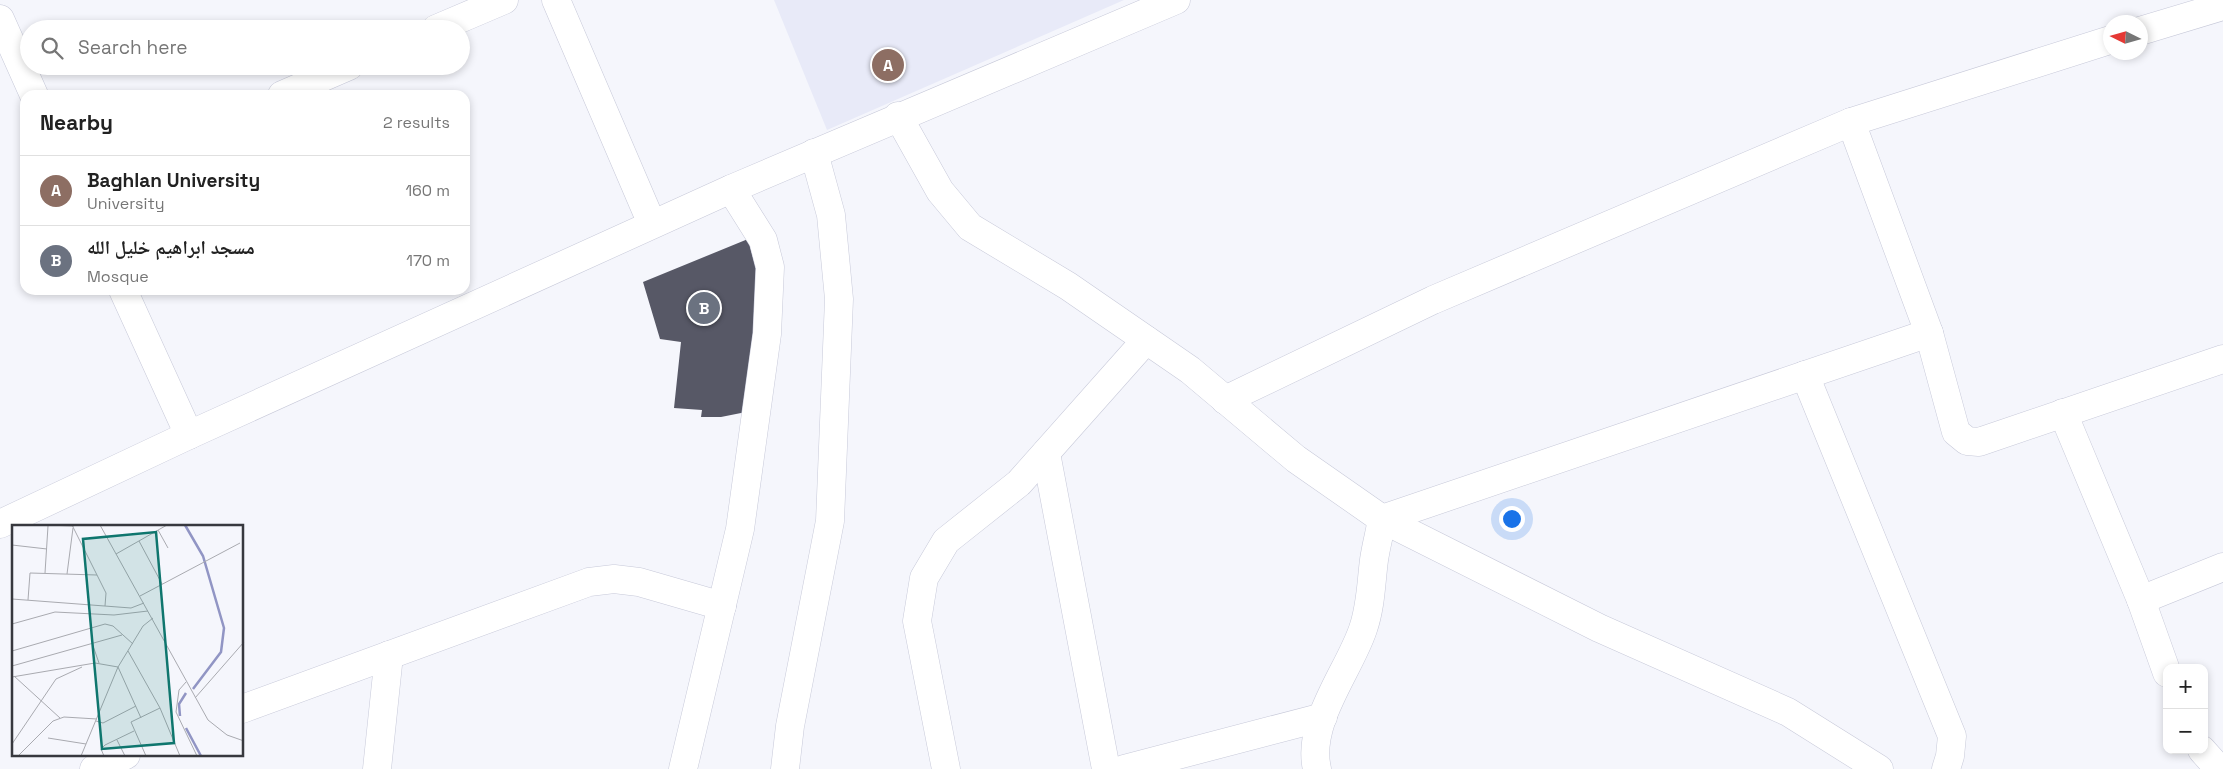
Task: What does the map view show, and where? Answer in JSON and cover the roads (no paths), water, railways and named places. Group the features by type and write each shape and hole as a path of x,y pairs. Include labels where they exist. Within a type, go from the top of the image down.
{"street":[{"path":"457,20 504,0"},
{"path":"556,0 652,224"},
{"path":"0,524 189,435 730,189 898,116 1176,0"},
{"path":"2148,29 2223,6"},
{"path":"0,19 20,64"},
{"path":"1225,400 1433,300 1851,122 2103,42"},
{"path":"25,75 32,90"},
{"path":"294,90 328,75"},
{"path":"898,116 940,191 970,227 1068,286 1190,370 1296,458 1382,519 1599,628 1788,712 1879,769"},
{"path":"1851,122 1929,333 1956,432 1967,441 1979,442 2223,359"},
{"path":"785,769 790,726 830,521 839,299 831,215 814,153"},
{"path":"683,769 740,528 767,334 770,268 763,240 730,189"},
{"path":"125,295 189,435"},
{"path":"1382,519 1929,333"},
{"path":"946,769 917,621 924,578 946,541 1019,483 1146,340"},
{"path":"1805,375 1950,728 1952,736 1950,756 1946,769"},
{"path":"2063,413 2142,600 2164,664"},
{"path":"1046,453 1106,769"},
{"path":"1317,769 1316,741 1323,717 1363,629 1371,600 1374,559 1382,519"},
{"path":"2142,600 2223,567"},
{"path":"244,708 589,582 614,579 639,582 722,606"},
{"path":"377,769 389,655"},
{"path":"1124,769 1323,717"},
{"path":"2206,754 2219,769"},
{"path":"94,769 124,756"}],"place":[{"name":"Baghlan University","path":"888,65"},
{"name":"مسجد ابراهیم خلیل الله","path":"704,308"}]}
